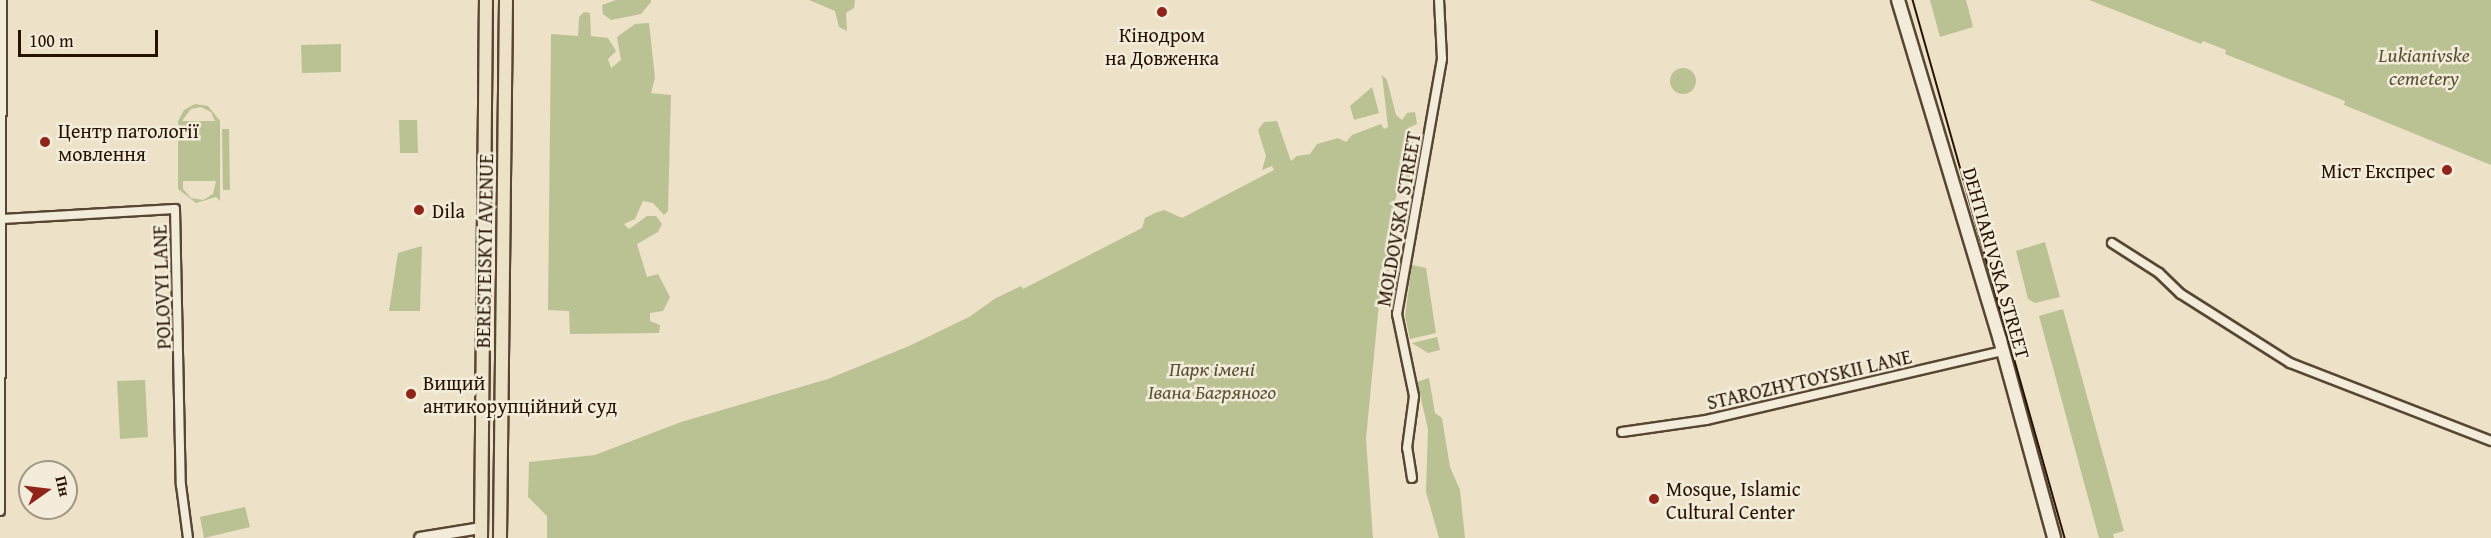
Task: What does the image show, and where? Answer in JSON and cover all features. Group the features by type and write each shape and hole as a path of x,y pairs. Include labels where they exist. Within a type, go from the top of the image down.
{"main road":[{"name":"BERESTEISKYI AVENUE","path":"481,533 486,0"},
{"name":"BERESTEISKYI AVENUE","path":"501,538 506,0"},
{"name":"DEHTIARIVSKA STREET","path":"1898,0 2003,351 2054,538"}],"street":[{"path":"0,511 2,0"},
{"name":"MOLDOVSKA STREET","path":"1412,478 1407,448 1414,396 1399,334 1398,305 1442,59 1439,0"},
{"name":"POLOVYI LANE","path":"2,219 175,209 181,485 188,538"},
{"path":"2112,243 2159,273 2181,294 2290,363 2491,441"},
{"name":"STAROZHYTOYSKII LANE","path":"1622,432 1706,420 2003,351"},
{"path":"420,538 481,533"}],"green space":[{"path":"616,0 651,0 651,2 641,14 611,20 603,14 602,5"},
{"path":"809,0 855,0 854,8 846,13 847,31 839,27 835,11"},
{"path":"1930,0 1966,0 1973,27 1940,37"},
{"name":"Lukianivske cemetery","path":"2089,0 2491,0 2491,165 2344,105 2345,101 2225,54 2226,50 2203,41 2201,44"},
{"path":"584,12 590,13 591,36 608,38 616,51 608,59 611,68 621,60 617,37 635,24 649,23 655,78 651,93 671,95 668,211 664,215 653,203 643,201 635,219 624,224 629,229 647,216 656,216 662,224 658,232 637,244 647,277 658,274 670,297 663,311 650,313 650,321 660,325 659,333 570,334 569,311 548,310 551,34 578,36 579,17"},
{"path":"341,44 341,72 302,73 301,45"},
{"path":"1683,68 1692,72 1696,81 1692,90 1683,94 1674,90 1670,81 1674,72"},
{"name":"Парк імені Івана Багряного","path":"1382,75 1387,80 1396,115 1402,120 1407,113 1415,112 1417,124 1408,128 1416,151 1406,154 1413,171 1411,184 1399,185 1394,205 1398,240 1390,254 1389,271 1382,272 1366,439 1373,538 547,538 547,516 528,497 529,462 595,455 681,422 828,379 909,346 969,317 996,298 1021,286 1023,289 1142,228 1145,218 1155,213 1164,210 1182,218 1274,170 1272,166 1262,170 1266,156 1258,130 1264,122 1277,121 1291,161 1297,156 1310,154 1317,144 1338,138 1346,142 1352,135 1381,124 1384,129 1388,127"},
{"path":"1372,87 1379,113 1354,120 1350,106"},
{"path":"195,104 208,106 220,121 220,201 216,197 196,203 178,189 178,121 184,110","holes":["201,107 211,112 215,121 182,121 191,109","183,181 216,181 213,194 203,200 191,198 183,189"]},
{"path":"399,120 417,120 418,153 400,153"},
{"path":"222,129 229,129 230,190 223,190"},
{"path":"2045,242 2060,297 2035,303 2028,299 2016,251"},
{"path":"422,246 420,311 389,311 398,253"},
{"path":"1412,265 1426,268 1436,333 1410,339 1405,316"},
{"path":"2063,309 2124,531 2113,534 2114,538 2099,538 2039,316"},
{"path":"1437,337 1440,350 1428,353 1412,343"},
{"path":"1429,378 1435,413 1442,418 1450,467 1460,490 1465,538 1439,538 1426,492 1428,429 1417,382"},
{"path":"145,380 148,437 120,439 117,381"},
{"path":"245,507 250,527 204,538 200,517"}],"tram line":[{"path":"1913,0 2065,538"}],"place":[{"name":"Кінодром на Довженка","path":"1162,12"},
{"name":"Центр патології мовлення","path":"45,142"},
{"name":"Міст Експрес","path":"2447,170"},
{"name":"Dila","path":"419,210"},
{"name":"Вищий антикорупційний суд","path":"411,394"},
{"name":"Mosque, Islamic Cultural Center","path":"1654,499"}]}
